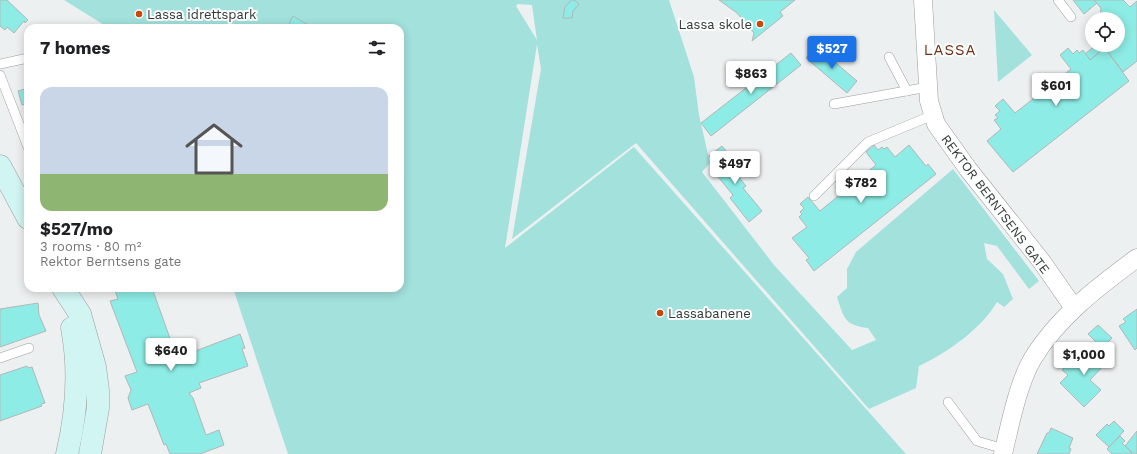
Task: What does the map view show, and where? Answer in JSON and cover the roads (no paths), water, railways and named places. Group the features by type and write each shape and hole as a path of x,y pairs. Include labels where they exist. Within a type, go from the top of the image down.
{"main road":[{"path":"0,166 24,211"},
{"path":"64,292 77,354 78,378 76,410 67,454"},
{"path":"65,292 80,314 95,367 98,390 98,408 90,454"}],"street":[{"name":"REKTOR BERNTSENS GATE","path":"922,0 928,87 933,115 943,135 964,164 1042,262 1074,308"},
{"path":"1003,452 1024,380 1033,358 1042,344 1074,308 1137,258"}],"lane":[{"path":"1058,0 1071,17"},
{"path":"889,57 907,91"},
{"path":"0,64 24,59"},
{"path":"0,75 24,137"},
{"path":"834,104 844,100 928,87"},
{"path":"814,196 868,142 933,115"},
{"path":"0,358 29,348"},
{"path":"948,402 977,441 1003,452"}],"place":[{"name":"Lassa idrettspark","path":"139,14"},
{"name":"Lassa skole","path":"760,24"},
{"name":"Lassabanene","path":"660,313"}],"district":[{"name":"LASSA","path":"950,50"}]}
